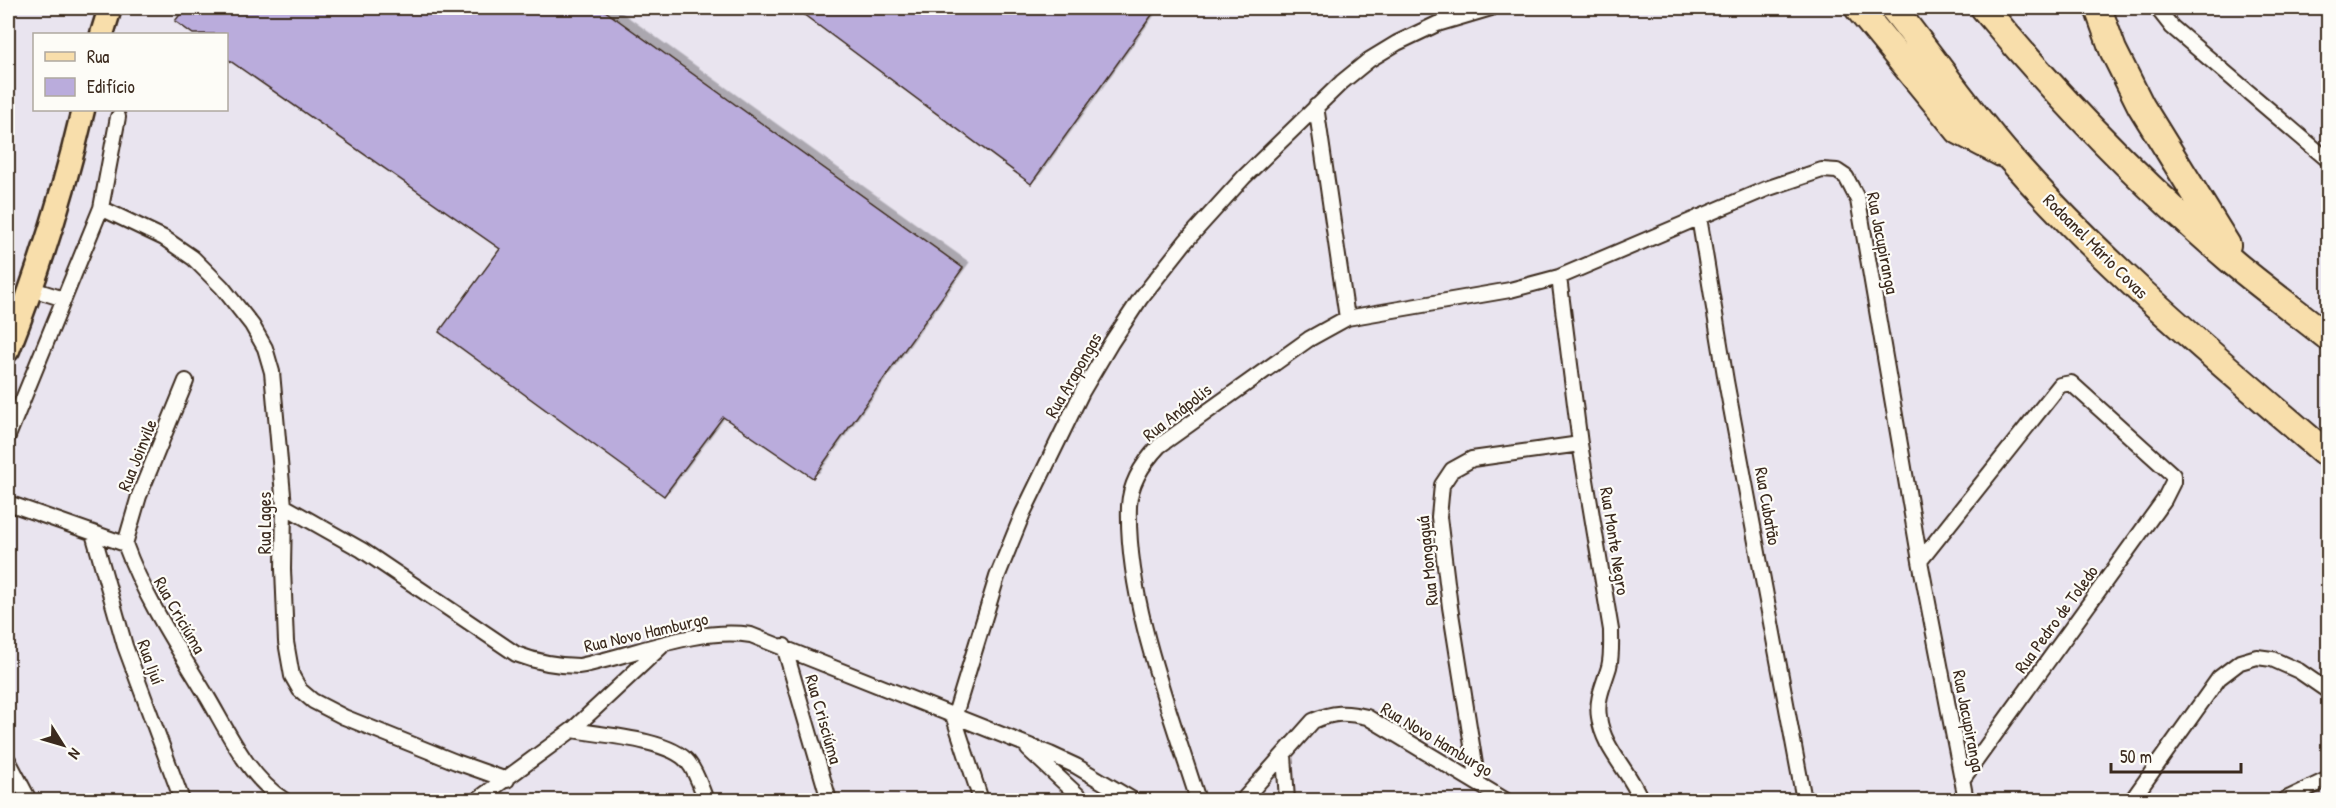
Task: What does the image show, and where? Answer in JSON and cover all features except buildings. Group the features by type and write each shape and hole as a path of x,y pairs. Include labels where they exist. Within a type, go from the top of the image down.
{"highway":[{"path":"1858,8 1959,131 2009,157"},
{"name":"Rodoanel Mário Covas","path":"1893,8 2009,157 2095,248 2139,290 2328,455"},
{"path":"1984,8 2109,147 2236,264 2328,337"},
{"path":"2098,8 2113,50 2141,106 2217,227 2236,264"}],"main road":[{"path":"102,33 110,8"},
{"path":"8,350 32,288 65,187 83,111"}],"street":[{"name":"Rua Arapongas","path":"954,718 997,577 1048,456 1082,392 1140,299 1186,241 1244,177 1316,106 1369,60 1397,43 1437,24 1491,8"},
{"path":"2157,8 2172,27 2328,160"},
{"path":"1316,106 1347,318"},
{"path":"8,436 101,208 118,117"},
{"name":"Rua Jacupiranga","path":"1347,318 1510,290 1559,277 1700,217 1822,170 1837,171 1852,185 1863,227 1920,561 1966,801"},
{"name":"Rua Lages","path":"101,208 164,238 193,258 222,287 252,326 265,348 272,372 284,506 283,569 286,642 292,676 300,690 313,701 344,717 507,780"},
{"name":"Rua Cubatão","path":"1700,217 1726,381 1804,801"},
{"name":"Rua Monte Negro","path":"1559,277 1581,444 1611,630 1610,657 1599,702 1599,717 1611,751 1636,788 1641,801"},
{"path":"32,288 64,299"},
{"name":"Rua Anápolis","path":"1198,801 1142,619 1129,505 1136,480 1145,461 1159,446 1309,339 1347,318"},
{"name":"Rua Joinvile","path":"125,544 139,496 186,381"},
{"name":"Rua Pedro de Toledo","path":"1920,561 2054,389 2071,383 2173,475 2173,482 2164,500 1962,780"},
{"name":"Rua Mongaguá","path":"1478,783 1445,573 1439,518 1442,485 1452,470 1472,459 1581,444"},
{"path":"8,502 125,544"},
{"name":"Rua Novo Hamburgo","path":"284,506 362,550 516,654 536,662 559,666 579,666 701,634 729,632 751,635 784,646 954,718 1076,766 1133,801"},
{"name":"Rua Ijuí","path":"93,533 125,646 182,801"},
{"name":"Rua Criciúma","path":"125,544 136,574 169,635 236,745 268,787 284,801"},
{"path":"477,801 572,730 662,645"},
{"name":"Rua Crisciúma","path":"784,646 829,801"},
{"path":"2132,801 2219,678 2240,662 2257,657 2272,659 2300,671 2328,691"},
{"name":"Rua Novo Hamburgo","path":"1243,801 1313,721 1329,714 1346,712 1367,717 1505,801"},
{"path":"954,718 981,801"},
{"path":"572,730 660,746 676,753 687,761 696,774 706,801"},
{"path":"1023,744 1083,801"},
{"path":"1284,755 1287,801"},
{"path":"8,760 29,801"},
{"path":"2284,801 2328,779"}]}
